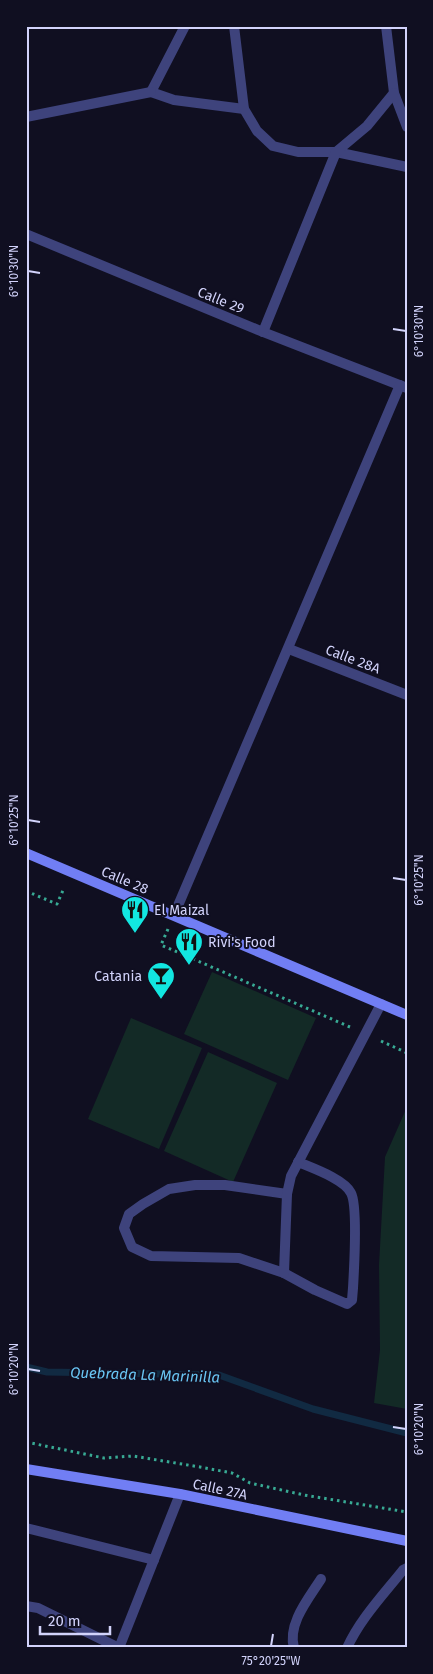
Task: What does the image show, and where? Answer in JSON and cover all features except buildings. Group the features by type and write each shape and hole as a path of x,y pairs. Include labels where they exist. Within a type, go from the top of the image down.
{"main road":[{"name":"Calle 28","path":"26,853 407,1015"},
{"name":"Calle 27A","path":"26,1469 180,1494 407,1541"}],"street":[{"path":"151,92 185,26"},
{"path":"234,26 244,109 258,131 273,146 298,152 336,152 407,167"},
{"path":"386,26 394,93 407,127"},
{"path":"26,117 151,92 174,100 244,109"},
{"path":"263,332 336,152 367,126 394,93"},
{"name":"Calle 29","path":"26,234 263,332 403,387"},
{"path":"174,915 403,387"},
{"name":"Calle 28A","path":"288,649 407,695"},
{"path":"284,1273 286,1194 291,1176 381,1004"},
{"path":"286,1194 226,1185 195,1185 169,1189 142,1204 129,1214 124,1228 132,1247 151,1256 240,1258 284,1273 315,1290 347,1304 352,1300 354,1208 351,1192 342,1183 298,1162"},
{"path":"26,1606 38,1608 119,1648 180,1494"},
{"path":"26,1528 154,1560"},
{"path":"347,1648 352,1636 375,1605 403,1570 407,1568"},
{"path":"294,1648 292,1640 297,1618 321,1579"}],"path":[{"path":"26,891 57,904 71,872"},
{"path":"174,915 161,945 407,1053"},
{"path":"26,1442 104,1458 133,1456 200,1467 232,1473 250,1483 304,1495 407,1512"}],"green space":[{"path":"212,972 316,1018 288,1080 184,1034"},
{"path":"131,1018 202,1048 159,1149 88,1119"},
{"path":"208,1052 277,1083 233,1182 164,1151"},
{"path":"407,1107 407,1409 374,1403 380,1350 379,1265 385,1157"}],"waterway":[{"name":"Quebrada La Marinilla","path":"26,1367 47,1372 219,1375 313,1409 407,1433"}],"place":[{"name":"El Maizal","path":"135,934"},
{"name":"Rivi's Food","path":"189,966"},
{"name":"Catania","path":"161,1000"}]}
